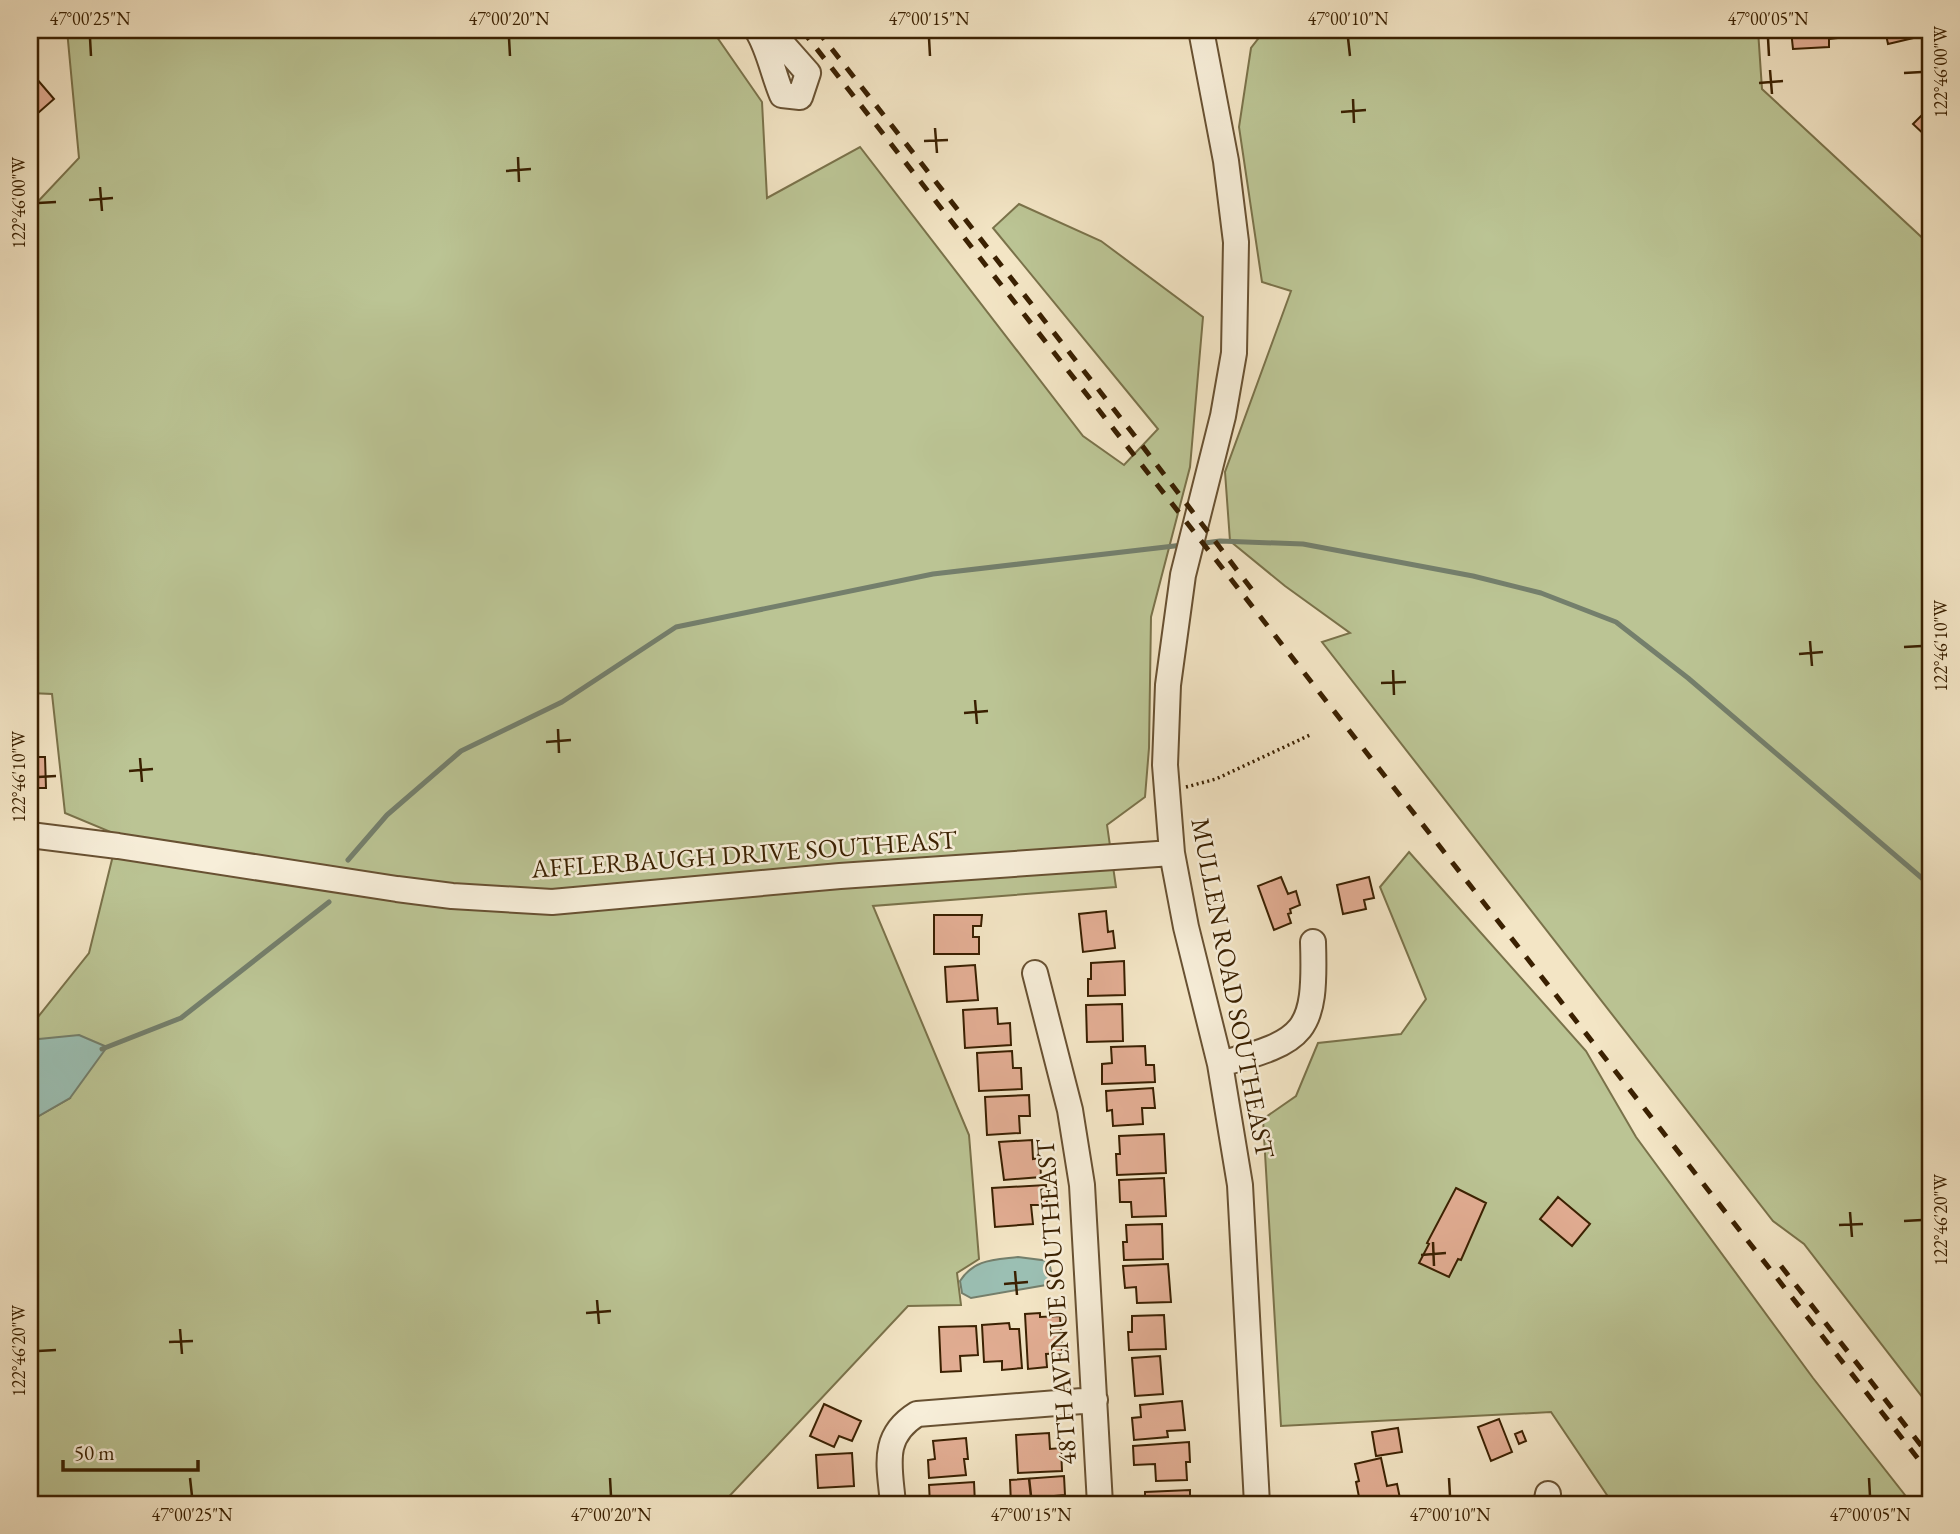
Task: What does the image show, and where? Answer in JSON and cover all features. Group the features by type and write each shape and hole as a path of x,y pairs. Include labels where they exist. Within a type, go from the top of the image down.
{"street":[{"path":"757,30 763,39 782,95 800,97 808,73 770,30"},
{"name":"MULLEN ROAD SOUTHEAST","path":"1201,30 1226,160 1236,243 1234,353 1223,416 1184,575 1168,685 1165,765 1172,853 1186,926 1220,1064 1240,1185 1257,1504"},
{"name":"AFFLERBAUGH DRIVE SOUTHEAST","path":"30,835 397,889 452,896 552,902 840,876 1172,853"},
{"path":"1220,1064 1280,1045 1300,1031 1312,1001 1313,942"},
{"name":"48TH AVENUE SOUTHEAST","path":"1035,974 1070,1110 1082,1185 1101,1504"},
{"path":"893,1504 890,1456 895,1433 917,1415 1095,1400"}],"path":[{"path":"1167,793 1216,779 1312,734"}],"green space":[{"path":"67,30 712,30 762,102 767,198 860,147 1083,436 1124,465 1158,429 993,228 1019,204 1101,241 1203,317 1190,467 1151,617 1149,748 1145,797 1107,825 1116,887 873,906 969,1135 979,1259 957,1273 961,1305 908,1306 722,1504 30,1504 30,1121 70,1098 39,1039 30,1044 30,1027 89,953 118,835 65,813 52,694 30,693 30,210 79,158"},
{"path":"1265,30 1758,30 1762,89 1930,245 1930,1407 1804,1244 1773,1221 1322,642 1350,633 1285,586 1230,541 1225,472 1291,291 1262,282 1239,127 1251,48"},
{"path":"1409,852 1586,1051 1636,1137 1813,1378 1912,1504 1613,1504 1551,1412 1281,1426 1263,1119 1296,1096 1318,1043 1401,1034 1426,999 1380,887"}],"water":[{"path":"79,1035 107,1047 70,1098 30,1121 30,1044 39,1039"},
{"path":"1018,1257 1049,1261 1052,1277 1046,1285 971,1298 962,1293 960,1281 972,1268 985,1262"}],"building":[{"path":"962,30 985,30 986,36 963,38"},
{"path":"1791,30 1837,30 1837,38 1829,39 1829,47 1793,49"},
{"path":"1885,30 1920,30 1922,36 1888,44"},
{"path":"30,71 54,99 30,120"},
{"path":"1930,107 1930,140 1913,124"},
{"path":"30,757 45,757 46,788 30,788"},
{"path":"1281,877 1288,894 1296,891 1300,905 1290,909 1291,913 1288,914 1291,923 1274,930 1258,886"},
{"path":"1369,877 1374,898 1364,900 1366,909 1343,914 1337,885"},
{"path":"1106,911 1108,932 1113,931 1115,948 1083,952 1079,914"},
{"path":"934,915 982,915 981,926 973,926 973,937 979,937 979,954 934,954"},
{"path":"1124,961 1125,995 1088,996 1091,963"},
{"path":"975,965 978,1000 947,1002 945,967"},
{"path":"1122,1004 1123,1041 1087,1042 1086,1005"},
{"path":"997,1008 998,1024 1010,1023 1011,1045 965,1048 963,1010"},
{"path":"1145,1046 1146,1065 1154,1065 1155,1082 1102,1084 1102,1064 1112,1063 1111,1047"},
{"path":"1012,1051 1013,1068 1021,1068 1022,1089 979,1091 977,1053"},
{"path":"1153,1088 1155,1108 1142,1108 1143,1124 1113,1126 1112,1110 1107,1111 1106,1091"},
{"path":"1029,1095 1030,1116 1019,1116 1020,1133 987,1135 985,1097"},
{"path":"1164,1134 1166,1173 1117,1175 1119,1136"},
{"path":"1032,1140 1033,1159 1040,1158 1041,1177 1004,1180 999,1142"},
{"path":"1164,1178 1166,1216 1132,1217 1131,1202 1120,1202 1119,1180"},
{"path":"1046,1185 1047,1205 1031,1205 1033,1224 995,1227 992,1188"},
{"path":"1456,1188 1486,1203 1461,1260 1458,1259 1449,1277 1419,1263"},
{"path":"1558,1197 1590,1224 1572,1246 1540,1219"},
{"path":"1162,1224 1163,1259 1124,1260 1126,1225"},
{"path":"1168,1264 1171,1302 1137,1303 1136,1287 1125,1288 1123,1266"},
{"path":"1040,1313 1040,1317 1060,1316 1062,1353 1046,1354 1047,1367 1028,1369 1025,1314"},
{"path":"1164,1315 1166,1349 1129,1350 1128,1332 1132,1332 1132,1316"},
{"path":"1009,1323 1010,1329 1019,1329 1022,1368 1002,1370 1002,1361 984,1362 982,1325"},
{"path":"976,1326 978,1355 960,1356 961,1371 941,1372 939,1327"},
{"path":"1160,1356 1163,1394 1135,1396 1132,1358"},
{"path":"1182,1401 1185,1430 1167,1431 1168,1437 1134,1440 1132,1418 1141,1417 1140,1405"},
{"path":"824,1404 861,1421 852,1441 839,1436 834,1447 810,1436"},
{"path":"1499,1419 1512,1452 1491,1461 1478,1427"},
{"path":"1398,1428 1402,1452 1376,1456 1372,1432"},
{"path":"1522,1431 1526,1441 1519,1444 1515,1434"},
{"path":"1049,1433 1050,1449 1061,1448 1062,1471 1018,1473 1016,1435"},
{"path":"966,1438 966,1475 929,1478 928,1460 935,1459 933,1441"},
{"path":"1189,1442 1187,1480 1156,1481 1155,1464 1134,1465 1133,1446"},
{"path":"852,1453 854,1486 818,1488 816,1455"},
{"path":"1381,1458 1387,1486 1397,1484 1401,1503 1360,1502 1355,1464"},
{"path":"1064,1476 1065,1495 1044,1497 1045,1504 1011,1504 1010,1480"},
{"path":"974,1482 975,1504 930,1504 929,1485"},
{"path":"1190,1490 1190,1504 1145,1504 1145,1492"}],"waterway":[{"path":"1197,544 1220,541 1303,544 1473,576 1541,593 1616,622 1688,678 1930,885"},
{"path":"348,860 387,815 461,751 562,702 676,627 933,574 1183,545"},
{"path":"102,1049 181,1018 329,902"}],"railway":[{"path":"802,30 1930,1474"},
{"path":"817,30 1253,591"},
{"path":"1781,1266 1930,1457"}]}
